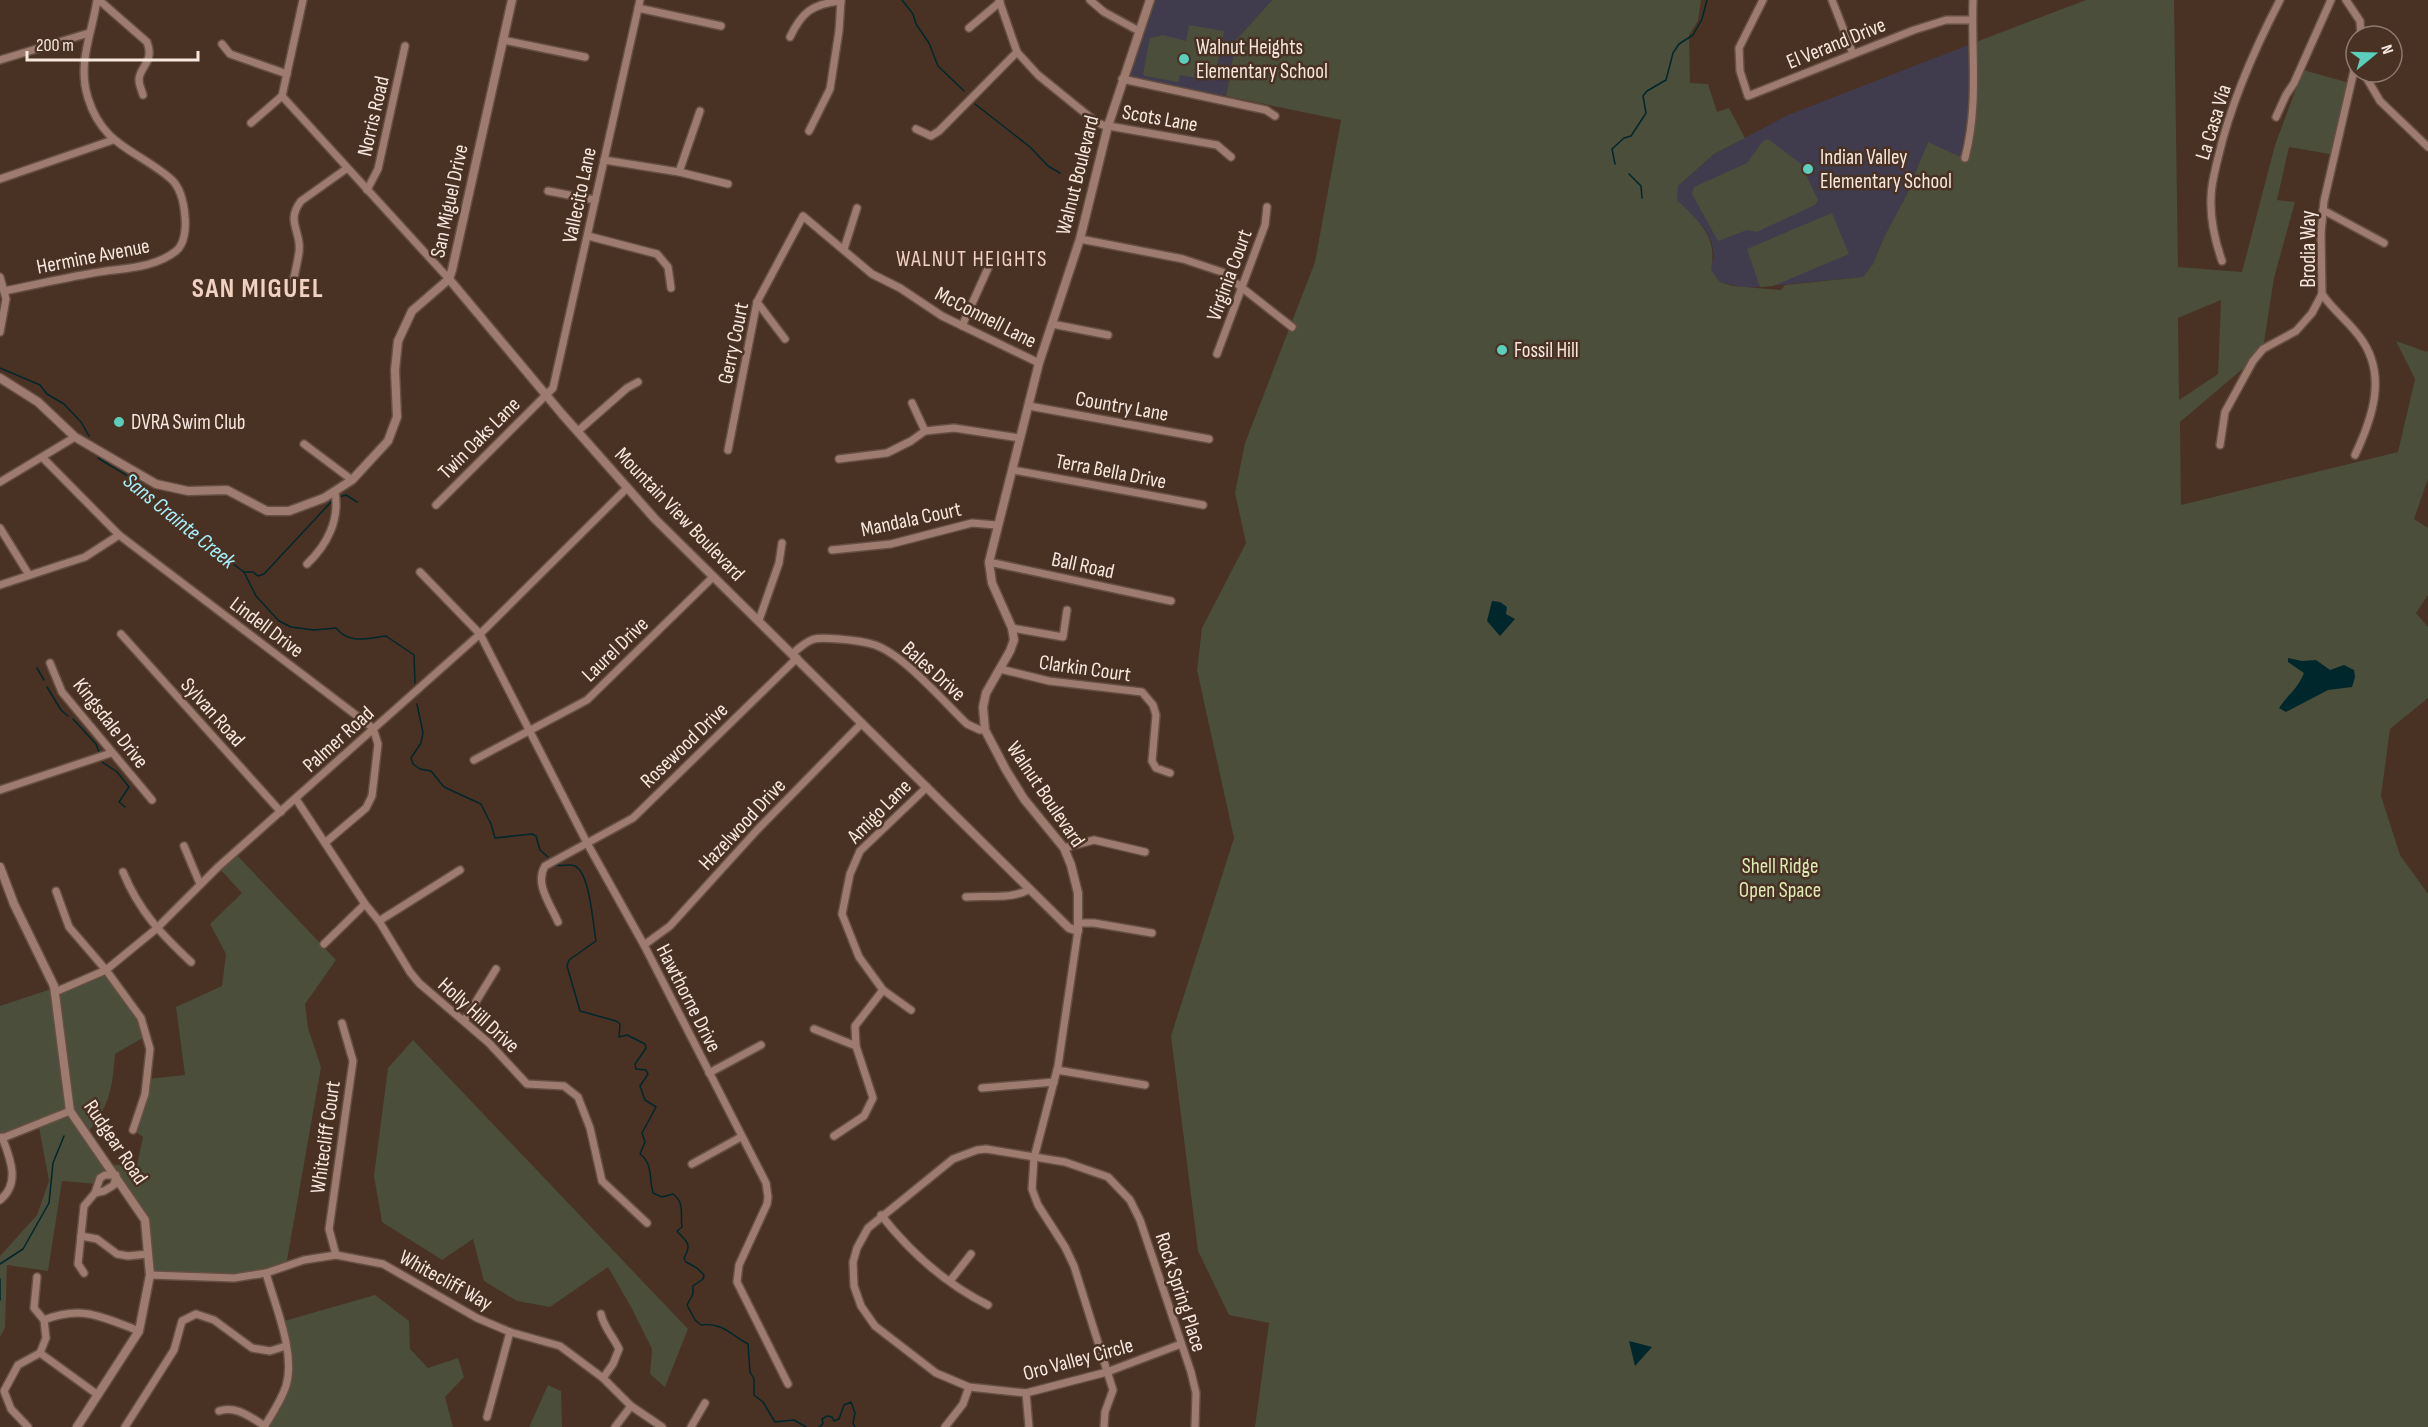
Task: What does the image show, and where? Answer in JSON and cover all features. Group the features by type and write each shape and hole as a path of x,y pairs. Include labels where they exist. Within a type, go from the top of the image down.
{"street":[{"name":"Hermine Avenue","path":"4,291 92,273 147,265 163,259 180,247 182,242 185,215 182,198 175,184 112,140 92,110 83,67 98,0"},
{"path":"98,0 147,42 150,49 149,59 139,79 143,95"},
{"path":"251,123 282,96 303,0"},
{"name":"San Miguel Drive","path":"0,378 38,402 75,437 156,484 188,492 227,490 273,512 303,507 335,492 352,480 388,441 396,426 396,355 398,341 406,320 418,304 448,279 452,270 512,0"},
{"path":"790,38 803,14 812,8 841,0 839,31 830,89 809,131"},
{"path":"1090,0 1104,12 1138,31"},
{"name":"Walnut Boulevard","path":"1104,1427 1105,1412 1113,1390 1074,1266 1065,1247 1038,1206 1032,1189 1034,1158 1057,1070 1078,927 1078,893 1064,848 1024,799 1005,770 985,730 983,707 986,693 1013,645 1012,628 992,583 989,562 996,525 1013,470 1039,363 1080,239 1108,126 1150,0"},
{"name":"El Verand Drive","path":"1763,0 1739,48 1740,71 1748,96 1914,30 1946,20 1972,20"},
{"path":"1832,0 1853,54"},
{"path":"1965,158 1972,125 1975,87 1973,0"},
{"name":"La Casa Via","path":"2222,261 2211,213 2213,183 2226,122 2280,0"},
{"path":"2276,117 2294,83 2331,0"},
{"path":"2346,0 2360,24"},
{"path":"969,28 1000,1"},
{"name":"Scots Lane","path":"1000,1 1017,52 1038,75 1096,122 1217,145 1231,157"},
{"path":"639,4 721,26"},
{"name":"Vallecito Lane","path":"547,395 553,388 639,4"},
{"path":"0,60 89,33"},
{"path":"503,40 585,57"},
{"path":"222,44 230,54 287,74"},
{"name":"Norris Road","path":"367,190 378,169 405,46"},
{"path":"916,129 931,136 939,131 1017,52"},
{"path":"1122,79 1266,110 1275,116"},
{"name":"Brodia Way","path":"2351,84 2323,210 2321,233 2322,294 2361,338 2376,375 2375,404 2355,454"},
{"path":"2370,84 2380,101 2428,147"},
{"name":"Mountain View Boulevard","path":"282,96 448,279 627,488 713,577 1069,928 1078,927"},
{"path":"679,172 700,111"},
{"path":"0,179 112,140"},
{"path":"604,160 679,172 728,184"},
{"path":"290,295 299,251 293,219 296,208 301,201 346,168"},
{"path":"548,191 595,200"},
{"name":"Virginia Court","path":"1217,354 1265,225 1268,207"},
{"path":"844,249 857,208"},
{"path":"2323,210 2384,243"},
{"name":"McConnell Lane","path":"803,216 872,274 900,288 925,306 962,326 1039,363"},
{"name":"Gerry Court","path":"728,450 757,302 803,216"},
{"path":"588,236 657,254 668,267 671,288"},
{"path":"1080,239 1183,259 1222,272 1292,327"},
{"path":"962,326 989,266"},
{"path":"0,277 6,306 0,332"},
{"path":"2220,445 2224,412 2253,361 2264,349 2296,331 2312,312 2322,294"},
{"path":"757,302 785,339"},
{"path":"1052,324 1108,334"},
{"path":"578,431 627,388 638,382"},
{"name":"Twin Oaks Lane","path":"436,505 547,395"},
{"path":"912,403 925,431"},
{"name":"Country Lane","path":"1029,405 1209,439"},
{"path":"839,459 887,453 925,431 954,428 1020,438"},
{"path":"0,482 75,437"},
{"path":"304,444 352,480"},
{"name":"Lindell Drive","path":"43,458 119,535 374,728"},
{"name":"Terra Bella Drive","path":"1013,470 1203,506"},
{"name":"Palmer Road","path":"55,992 106,970 156,929 200,884 480,634 627,488"},
{"path":"307,564 319,552 333,528 337,510 335,492"},
{"name":"Mandala Court","path":"832,550 891,544 972,523 996,525"},
{"path":"0,528 29,575"},
{"path":"0,585 85,557 119,535"},
{"path":"759,620 779,563 782,543"},
{"name":"Ball Road","path":"989,562 1171,600"},
{"name":"Hawthorne Drive","path":"420,572 480,634 766,1183 768,1197 739,1265 737,1281 788,1384"},
{"name":"Laurel Drive","path":"474,760 587,700 713,577"},
{"path":"1012,628 1063,637 1067,610"},
{"name":"Sylvan Road","path":"121,634 282,812"},
{"name":"Bales Drive","path":"795,656 807,641 816,637 874,644 898,658 967,724 985,730"},
{"name":"Rosewood Drive","path":"558,922 540,881 545,866 633,818 795,656"},
{"name":"Kingsdale Drive","path":"50,663 63,692 152,800"},
{"name":"Clarkin Court","path":"1000,669 1049,681 1142,692 1153,705 1156,715 1152,761 1156,768 1170,773"},
{"name":"Hazelwood Drive","path":"644,945 670,926 758,829 862,723"},
{"path":"326,842 366,808 372,796 378,744 374,728"},
{"path":"0,790 111,753"},
{"name":"Amigo Lane","path":"911,1010 883,990 859,957 842,914 850,874 860,851 927,787"},
{"name":"Holly Hill Drive","path":"296,799 419,983 509,1063 527,1084 564,1086 578,1097 591,1128 602,1181 647,1223"},
{"path":"1064,848 1094,840 1145,852"},
{"path":"184,846 200,884"},
{"name":"Rudgear Road","path":"0,867 14,904 54,986 70,1111 145,1220 150,1275 139,1331 77,1427"},
{"path":"379,921 460,870"},
{"path":"123,872 133,897 156,929 191,962"},
{"path":"966,897 1024,893 1030,889"},
{"path":"56,891 69,927 106,970 141,1018 150,1049 145,1094 133,1130"},
{"path":"324,944 365,904"},
{"path":"1078,927 1094,923 1152,933"},
{"path":"464,1021 496,969"},
{"path":"834,1136 864,1116 873,1098 856,1046 855,1026 883,990"},
{"name":"Whitecliff Court","path":"336,1255 329,1229 352,1062 342,1023"},
{"path":"814,1029 856,1046"},
{"path":"709,1074 762,1045"},
{"path":"1057,1070 1146,1085"},
{"path":"982,1088 1054,1082"},
{"path":"0,1200 9,1193 12,1183 12,1167 1,1138 70,1111"},
{"path":"692,1164 741,1137"},
{"name":"Oro Valley Circle","path":"1108,1177 1065,1162 986,1149 968,1152 953,1159 881,1215 868,1228 857,1248 854,1262 854,1286 861,1306 875,1326 936,1373 969,1387 1026,1393 1107,1372 1181,1344"},
{"path":"84,1273 78,1264 84,1206 95,1193 100,1178 105,1175 116,1175 114,1185 95,1193"},
{"name":"Rock Spring Place","path":"1108,1177 1130,1200 1140,1220 1191,1372 1196,1393 1195,1427"},
{"path":"881,1215 902,1241 921,1259 988,1305"},
{"path":"81,1236 97,1239 117,1254 128,1256 148,1254"},
{"path":"950,1281 971,1254"},
{"name":"Whitecliff Way","path":"150,1275 234,1278 266,1273 304,1260 336,1255 383,1264 477,1318 510,1332 560,1346 603,1378 631,1406 662,1427"},
{"path":"219,1411 227,1408 237,1410 264,1426 280,1401 285,1388 289,1362 266,1273"},
{"path":"28,1427 11,1409 4,1391 18,1365 40,1353 46,1338 44,1320 34,1308 37,1277"},
{"path":"44,1320 64,1312 90,1313 139,1331"},
{"path":"125,1427 174,1350 182,1321 196,1314 214,1320 252,1348 270,1351 286,1346"},
{"path":"601,1314 604,1327 614,1337 618,1348 613,1364 603,1378"},
{"path":"487,1417 510,1332"},
{"path":"40,1353 98,1395"},
{"path":"945,1427 963,1404 969,1387"},
{"path":"1026,1393 1029,1427"},
{"path":"691,1427 705,1403"},
{"path":"615,1427 631,1406"}],"shaded area":[{"name":"Walnut Heights Elementary School","path":"1154,0 1272,0 1236,40 1226,96 1130,78"},
{"name":"Indian Valley Elementary School","path":"1976,42 1975,87 1965,158 1928,143 1906,196 1885,235 1873,264 1863,277 1745,288 1720,282 1710,270 1714,257 1712,244 1705,229 1677,201 1677,187 1714,154 1788,115"}],"green space":[{"name":"Shell Ridge Open Space","path":"1272,0 1701,0 1698,21 1689,35 1690,83 1708,84 1717,112 1729,108 1745,138 1714,154 1678,186 1677,200 1705,231 1712,248 1711,270 1720,282 1733,286 1781,290 1785,285 1863,277 1873,264 1885,235 1906,196 1928,142 1959,156 1967,150 1975,88 1976,42 2086,0 2174,0 2178,267 2242,272 2275,145 2303,70 2350,84 2335,155 2289,147 2277,200 2295,202 2274,278 2263,349 2180,422 2181,505 2398,452 2415,379 2396,341 2427,352 2428,350 2428,479 2414,519 2428,528 2428,595 2416,613 2428,627 2428,698 2390,729 2381,796 2400,855 2428,894 2428,1427 1255,1427 1269,1323 1229,1315 1198,1251 1171,1036 1234,838 1197,670 1202,628 1246,543 1235,493 1245,443 1315,262 1341,120 1226,96 1236,40","holes":["2221,300 2218,374 2179,400 2178,318"]},
{"path":"1189,25 1224,31 1214,81 1180,75 1178,82 1145,76 1143,74 1150,38 1163,35 1186,41"},
{"path":"1768,139 1801,164 1818,200 1815,205 1757,232 1747,230 1718,241 1692,194 1694,187 1747,163 1763,141"},
{"path":"1832,213 1849,254 1773,286 1760,287 1747,249"},
{"path":"235,853 336,960 305,1004 308,1028 321,1067 286,1266 234,1278 150,1275 145,1220 116,1175 105,1175 97,1184 62,1181 48,1271 7,1265 5,1328 0,1337 0,1256 37,1215 49,1181 38,1122 0,1139 0,1006 54,988 55,992 106,970 141,1018 146,1036 115,1054 113,1078 105,1106 86,1135 106,1165 137,1165 143,1137 133,1130 147,1079 185,1075 176,1007 222,986 226,954 210,924 242,893 218,867"},
{"path":"413,1040 688,1329 665,1387 650,1374 652,1349 608,1267 550,1307 517,1301 484,1281 473,1239 442,1260 382,1222 374,1176 388,1068"},
{"path":"375,1295 409,1321 410,1349 428,1368 458,1358 464,1377 445,1397 453,1427 269,1427 284,1399 291,1376 291,1352 284,1321"},
{"path":"548,1385 561,1391 562,1427 529,1427"}],"water":[{"path":"1492,601 1500,602 1507,607 1506,614 1515,619 1500,636 1487,621"},
{"path":"2288,658 2302,661 2316,660 2330,670 2344,665 2354,670 2355,677 2352,687 2328,690 2286,712 2279,708 2296,688 2304,673 2288,662"},
{"path":"1629,1341 1652,1347 1635,1366"}],"waterway":[{"path":"902,0 913,14 916,24 929,43 938,66 964,91"},
{"path":"1615,164 1612,149 1624,138 1631,136 1646,113 1643,96 1647,91 1666,80 1673,53 1679,44 1693,35 1702,19 1707,0"},
{"path":"975,104 1030,147 1048,166 1060,173"},
{"path":"1629,174 1641,186 1642,198"},
{"name":"Sans Crainte Creek","path":"0,368 40,385 47,394 64,404 81,422 89,436"},
{"name":"Sans Crainte Creek","path":"98,458 142,486 159,509 244,572 256,596 279,621 291,627 314,630 336,628 353,639 386,636 414,655 415,683"},
{"path":"339,497 346,495 357,502"},
{"path":"244,572 253,572 258,576 264,574 331,502"},
{"name":"Sans Crainte Creek","path":"37,668 44,680"},
{"name":"Sans Crainte Creek","path":"47,687 61,710 68,716"},
{"name":"Sans Crainte Creek","path":"417,704 423,733 421,743 411,758 413,764 420,769 431,771 444,787 481,804 495,838 532,834 536,836 540,850 548,857"},
{"name":"Sans Crainte Creek","path":"73,719 96,744 99,752"},
{"name":"Sans Crainte Creek","path":"102,762 117,772 129,787 119,802 125,807"},
{"name":"Sans Crainte Creek","path":"556,865 573,865 580,871 584,878 592,912 596,941 569,960 567,966 580,1011 616,1021 620,1024 619,1037 627,1035 645,1044 646,1048 635,1064 636,1069 646,1070 648,1074 640,1086 645,1100 656,1107 642,1133 645,1142 640,1154 649,1167 653,1193 662,1197 673,1194 677,1197 681,1209 682,1227 677,1231 688,1245 684,1258 704,1275 703,1279 693,1286 693,1294 687,1305 695,1320 701,1325 721,1327 748,1344 750,1372 754,1379 754,1395 763,1402 775,1422 794,1420 806,1427"},
{"name":"Sans Crainte Creek","path":"0,1264 23,1249 49,1203 53,1163 64,1136"},
{"name":"Sans Crainte Creek","path":"0,1279 0,1300"},
{"name":"Sans Crainte Creek","path":"819,1427 823,1424 822,1419 827,1416 832,1417 834,1421 839,1419 844,1405 851,1402 855,1413 853,1423 855,1427"}],"place":[{"name":"Walnut Heights Elementary School","path":"1184,59"},
{"name":"Indian Valley Elementary School","path":"1808,169"},
{"name":"Fossil Hill","path":"1502,350"},
{"name":"DVRA Swim Club","path":"119,422"}],"district":[{"name":"WALNUT HEIGHTS","path":"972,258"},
{"name":"SAN MIGUEL","path":"258,288"}]}
